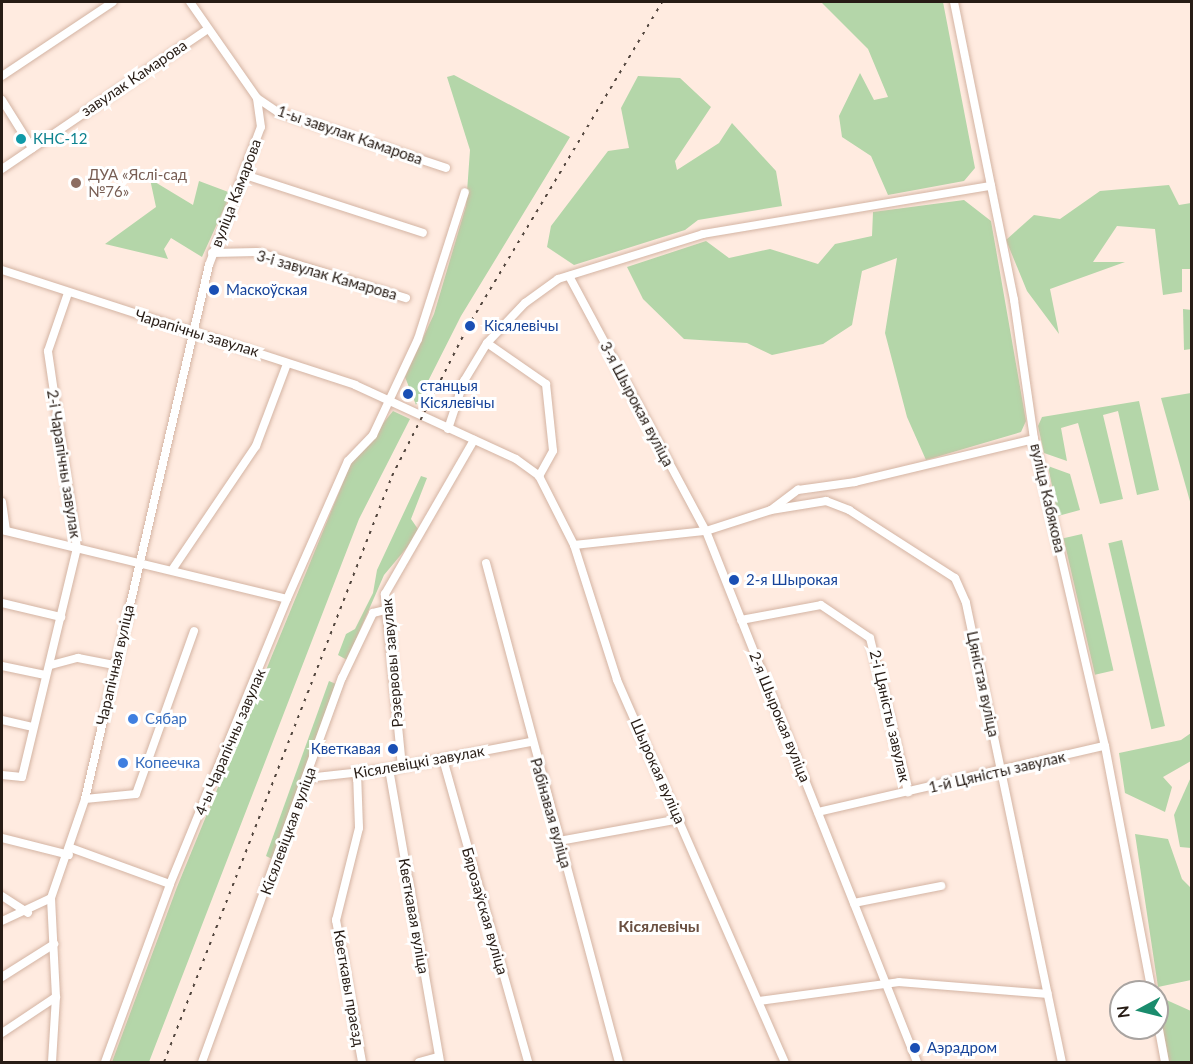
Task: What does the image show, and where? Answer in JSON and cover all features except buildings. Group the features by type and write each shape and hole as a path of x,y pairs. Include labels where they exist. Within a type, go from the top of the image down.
{"street":[{"path":"3,72 113,2"},
{"name":"вуліца Камарова","path":"190,2 257,98 261,127 245,175 212,254 193,332"},
{"name":"вуліца Кабякова","path":"954,2 991,186 1034,440 1105,746 1150,980"},
{"name":"завулак Камарова","path":"2,169 208,28"},
{"name":"1-ы завулак Камарова","path":"257,98 278,112 446,168"},
{"path":"2,100 32,148"},
{"path":"245,175 423,233"},
{"path":"448,429 464,381 487,343 545,286 569,276 703,234 991,186"},
{"name":"4-ы Чарапічны завулак","path":"105,1062 170,884 287,599 348,461 373,435 390,401 437,291 465,192"},
{"name":"3-і завулак Камарова","path":"212,254 257,252 406,298"},
{"name":"Чарапічны завулак","path":"2,270 193,332 390,401"},
{"name":"3-я Шырокая вуліца","path":"569,276 706,531"},
{"name":"2-і Чарапічны завулак","path":"2,775 22,777 45,675 51,665 77,548 48,351 68,292"},
{"name":"Чарапічная вуліца","path":"52,1062 56,997 51,898 70,851 85,799 193,332"},
{"path":"390,401 474,440 539,476 553,451 546,384 487,343"},
{"path":"172,570 256,446 287,364"},
{"name":"Рэзервовы завулак","path":"402,766 385,610 390,579 417,546 474,440"},
{"path":"771,510 798,490 855,482 1034,440"},
{"name":"Шырокая вуліца","path":"539,476 574,545 617,680 785,1062"},
{"name":"Цяністая вуліца","path":"574,545 706,531 807,501 834,503 955,578 966,603 1062,1062"},
{"path":"2,502 4,531 287,599"},
{"name":"2-я Шырокая вуліца","path":"706,531 917,1062"},
{"name":"Рабінавая вуліца","path":"486,563 530,742 619,1062"},
{"path":"2,603 60,617"},
{"name":"2-і Цяністы завулак","path":"741,620 821,605 870,638 908,792"},
{"name":"Кісялевіцкая вуліца","path":"202,1062 342,678 373,613 385,610"},
{"path":"85,799 136,794 194,631"},
{"path":"51,665 78,658 115,665"},
{"path":"2,666 45,675"},
{"path":"2,720 33,727"},
{"name":"Кісялевіцкі завулак","path":"307,778 389,769 530,742"},
{"name":"1-й Цяністы завулак","path":"818,812 1001,772 1105,746"},
{"name":"Бярозаўская вуліца","path":"443,759 528,1062"},
{"name":"Кветкавая вуліца","path":"389,769 439,1060"},
{"name":"Кветкавы праезд","path":"357,773 359,828 336,920 362,1062"},
{"path":"559,841 680,819"},
{"path":"2,838 70,851 170,884"},
{"path":"854,903 941,886"},
{"path":"2,896 28,913"},
{"path":"2,921 28,913 51,898"},
{"path":"2,977 54,944"},
{"path":"759,1001 887,985 1048,994"},
{"path":"2,1033 56,997"},
{"path":"1161,1040 1166,1062"},
{"path":"419,1062 439,1060"}],"green space":[{"path":"821,2 943,2 975,168 964,181 888,195 871,156 842,137 839,116 860,73 874,100 888,97 868,49"},
{"path":"454,75 570,137 461,316 416,405 405,377 434,314 466,206 470,150 447,77"},
{"path":"638,76 680,78 711,107 675,161 677,170 719,143 732,123 776,171 782,206 698,220 685,230 574,265 547,247 551,226 608,151 629,148 621,108"},
{"path":"150,179 193,205 199,181 231,193 202,257 171,238 164,249 168,259 105,244 156,207"},
{"path":"1169,185 1179,205 1191,203 1191,269 1182,269 1182,292 1163,295 1155,229 1117,226 1093,262 1125,262 1050,289 1059,334 1027,291 1006,240 1034,215 1060,219 1100,191"},
{"path":"964,200 991,221 1026,421 1021,432 926,460 907,417 885,333 897,258 862,271 852,325 823,344 772,355 747,343 684,339 643,299 627,267 706,241 729,258 770,249 818,264 835,244 872,236 873,212"},
{"path":"1183,309 1192,310 1191,349 1184,350"},
{"path":"1192,393 1191,505 1161,398"},
{"path":"1139,401 1159,490 1137,495 1118,411 1103,415 1123,499 1100,504 1078,423 1061,428 1067,461 1044,453 1038,426 1042,417"},
{"path":"393,411 410,419 359,519 149,1062 112,1062 177,887 351,463"},
{"path":"1048,466 1070,474 1080,510 1058,516"},
{"path":"421,476 427,478 411,519 420,532 384,575 347,660 338,655 346,634 355,629 373,593 377,570"},
{"path":"1082,534 1113,670 1095,675 1063,538"},
{"path":"1122,540 1165,726 1151,729 1108,543"},
{"path":"329,681 336,684 274,860 266,856"},
{"path":"1191,733 1191,761 1163,777 1172,787 1165,812 1125,793 1119,753 1181,740"},
{"path":"1191,777 1191,848 1180,847 1174,815"},
{"path":"1135,834 1168,839 1182,879 1191,888 1191,980 1169,985 1169,980 1157,980"},
{"path":"1169,1001 1191,1011 1191,1062 1169,1062 1165,1040 1169,1040"}],"railway":[{"path":"164,1062 392,476 467,328 662,2"}],"place":[{"name":"КНС-12","path":"21,139"},
{"name":"ДУА «Яслі-сад №76»","path":"76,183"},
{"name":"Маскоўская","path":"214,290"},
{"name":"Кісялевічы","path":"470,326"},
{"name":"станцыя Кісялевічы","path":"408,394"},
{"name":"2-я Шырокая","path":"734,580"},
{"name":"Сябар","path":"133,719"},
{"name":"Кветкавая","path":"393,749"},
{"name":"Копеечка","path":"123,763"},
{"name":"Аэрадром","path":"915,1048"}],"district":[{"name":"Кісялевічы","path":"659,926"}]}
